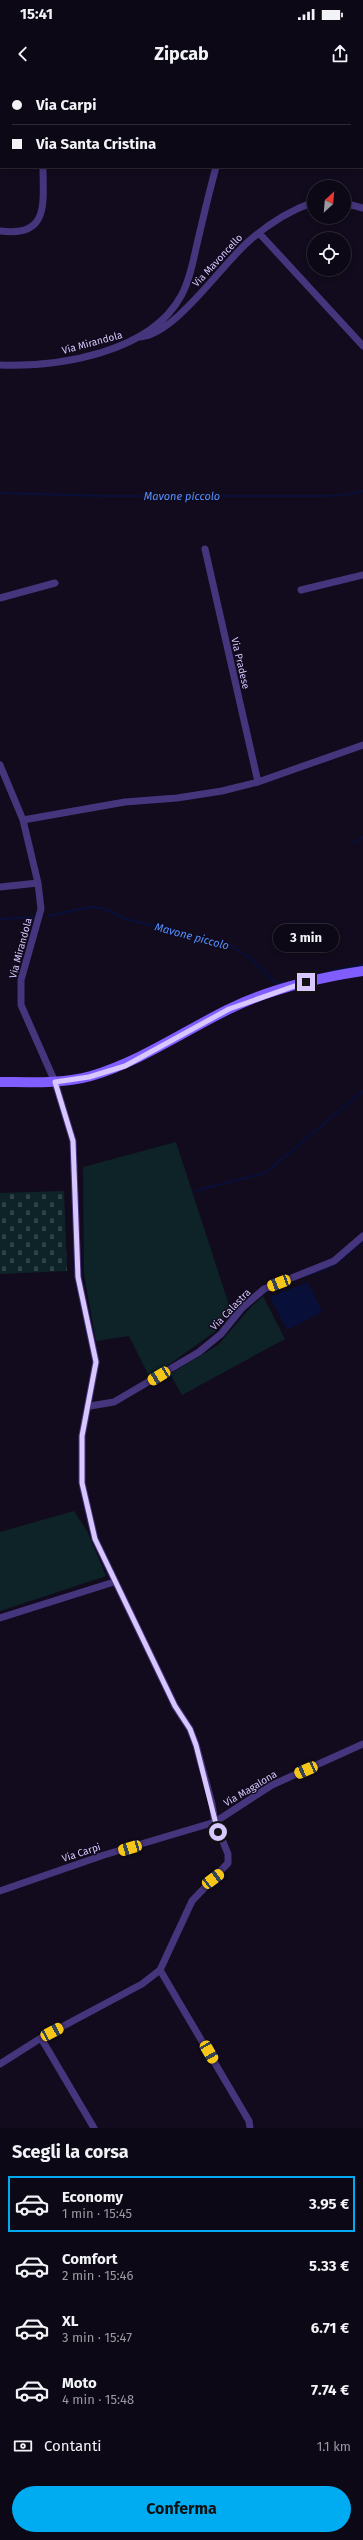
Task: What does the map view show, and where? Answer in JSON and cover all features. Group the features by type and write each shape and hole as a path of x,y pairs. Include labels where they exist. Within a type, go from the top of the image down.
{"street":[{"path":"0,232 10,233 27,229 41,217 44,209 43,168"},
{"name":"Via Mirandola","path":"0,365 50,362 117,348 140,338 164,317 181,296 189,276 216,168"},
{"name":"Via Mavoncello","path":"140,338 147,337 163,328 180,313 232,257 259,234 297,209 307,205"},
{"path":"351,205 363,208"},
{"path":"259,234 363,346"},
{"name":"Via Pradese","path":"205,549 258,782"},
{"path":"301,590 363,575"},
{"path":"0,598 55,583"},
{"path":"23,820 130,801 196,796 258,782 363,745"},
{"name":"Via Mirandola","path":"0,765 3,782 23,820 38,883 41,909 21,980 20,1005 55,1082"},
{"path":"0,887 38,883"},
{"path":"0,1082 55,1082 89,1077 125,1066 229,1009 319,978 363,971"},
{"path":"0,2064 41,2038 136,1988 160,1970 192,1901 228,1863 228,1854 215,1822 212,1804 190,1729 175,1706 114,1582 95,1539 82,1483 82,1436 90,1406 96,1362 78,1277 73,1141 55,1082"},
{"name":"Via Calastra","path":"90,1406 114,1402 199,1352 221,1334 242,1308 264,1289 334,1261 363,1236"},
{"path":"0,1618 114,1582"},
{"name":"Via Magalona","path":"215,1822 272,1785 363,1744"},
{"name":"Via Carpi","path":"0,1891 104,1855 215,1822"},
{"path":"160,1970 249,2121 250,2128"},
{"path":"41,2038 94,2128"}],"green space":[{"path":"176,1142 230,1308 216,1331 150,1378 129,1336 96,1341 84,1274 83,1167"},
{"path":"64,1191 67,1271 0,1274 0,1193"},
{"path":"263,1296 285,1339 182,1395 170,1374 218,1345 250,1308"},
{"path":"74,1511 87,1531 106,1576 0,1611 0,1532"}],"shaded area":[{"path":"308,1282 322,1312 287,1330 270,1297"}],"waterway":[{"name":"Mavone piccolo","path":"0,493 103,496 326,496 345,495 363,491"},
{"name":"Mavone piccolo","path":"351,844 363,837"},
{"name":"Mavone piccolo","path":"48,916 89,907 102,908 126,919 230,945 250,958 275,982 282,984"},
{"name":"Mavone piccolo","path":"0,919 35,917"},
{"name":"Mavone piccolo","path":"331,971 363,965"},
{"path":"195,1191 265,1173 363,1091"},
{"path":"308,1275 333,1266 363,1241"}],"route":[{"path":"218,1832 196,1745 190,1729 175,1706 114,1582 95,1539 82,1483 82,1436 90,1406 96,1362 78,1277 73,1141 55,1082 89,1077 125,1066 229,1009 306,982"}]}
